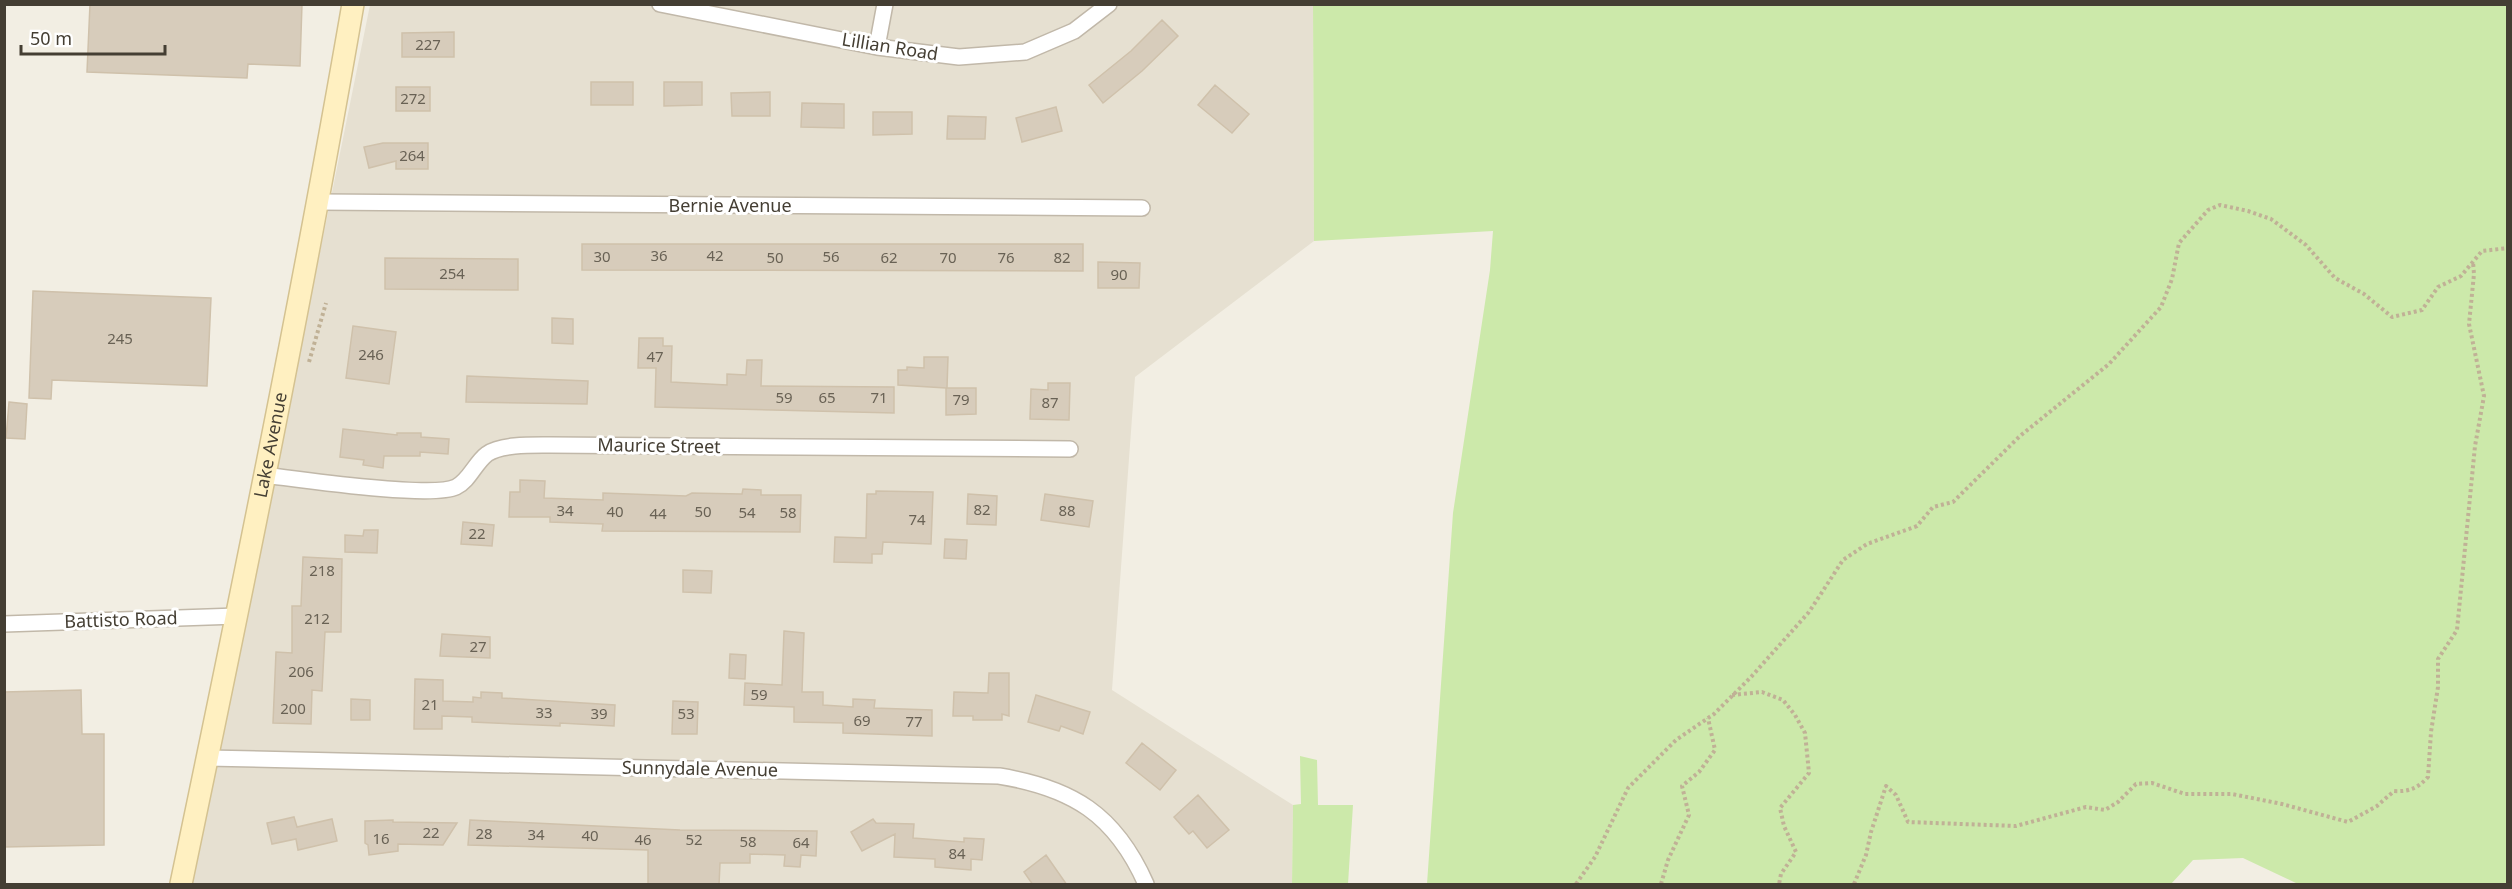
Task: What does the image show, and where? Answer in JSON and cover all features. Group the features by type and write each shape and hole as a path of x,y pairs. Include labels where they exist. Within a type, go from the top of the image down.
{"main road":[{"name":"Lake Avenue","path":"181,885 319,202 353,4"}],"street":[{"name":"Lillian Road","path":"660,4 877,47 959,57 1025,52 1074,31 1109,4"},
{"path":"877,47 885,4"},
{"name":"Bernie Avenue","path":"319,202 1142,208"},
{"name":"Maurice Street","path":"264,475 441,491 457,487 488,454 514,446 1070,449"},
{"name":"Battisto Road","path":"4,624 237,616"},
{"name":"Sunnydale Avenue","path":"207,758 999,776 1034,782 1063,792 1094,812 1119,837 1136,862 1146,885"}],"path":[{"path":"1576,885 1595,857 1628,788 1676,740 1708,718 1732,695 1809,612 1843,561 1867,544 1917,526 1933,507 1953,502 2020,436 2109,364 2161,307 2172,279 2179,243 2208,210 2220,205 2271,219 2306,246 2335,278 2364,294 2392,317 2422,310 2438,287 2461,276 2482,251 2508,248"},
{"path":"1854,885 1866,855 1886,786 1896,795 1908,822 2016,826 2086,807 2105,810 2118,802 2136,784 2152,783 2185,794 2232,794 2348,822 2377,806 2394,791 2409,792 2428,777 2431,732 2438,687 2438,659 2457,630 2475,446 2484,396 2469,324 2473,262"},
{"path":"308,364 326,303"},
{"path":"1732,695 1762,692 1783,700 1805,733 1809,773 1780,808 1784,826 1796,852 1781,874 1779,885"},
{"path":"1661,885 1668,860 1689,815 1682,786 1699,772 1715,750 1708,718"}],"shaded area":[{"path":"370,5 1313,5 1314,241 1135,377 1112,690 1293,805 1292,884 192,884"}],"green space":[{"path":"1313,5 2507,5 2507,884 2298,884 2243,858 2193,860 2171,884 1427,884 1453,513 1490,270 1493,231 1314,241"},
{"path":"1300,756 1317,760 1318,805 1353,805 1348,884 1292,884 1293,805 1301,804"}],"building":[{"path":"90,4 302,4 300,66 248,64 247,78 87,72"},
{"path":"1162,20 1178,36 1142,71 1103,103 1089,85 1131,51"},
{"path":"454,32 454,57 402,57 402,33"},
{"path":"591,82 633,82 633,105 591,105"},
{"path":"664,82 702,82 702,105 664,106"},
{"path":"1215,85 1249,114 1232,133 1198,105"},
{"path":"396,87 430,87 430,111 396,111"},
{"path":"770,92 770,116 732,116 731,93"},
{"path":"802,103 844,104 844,128 801,127"},
{"path":"1056,107 1062,131 1022,142 1016,118"},
{"path":"873,112 912,112 912,134 873,135"},
{"path":"948,116 986,117 985,139 947,139"},
{"path":"383,143 428,143 428,169 396,169 396,161 369,168 364,147"},
{"path":"582,244 1083,244 1083,271 582,270"},
{"path":"385,258 518,259 518,290 385,289"},
{"path":"1098,262 1140,263 1139,288 1098,288"},
{"path":"33,291 211,298 207,386 52,380 51,399 29,398"},
{"path":"552,318 573,319 573,344 552,343"},
{"path":"353,326 396,332 389,384 346,378"},
{"path":"639,338 663,338 663,346 672,346 671,382 727,385 727,374 746,375 747,360 762,360 761,386 894,387 894,413 655,407 656,368 638,368"},
{"path":"924,357 948,357 947,388 976,388 976,414 946,415 946,388 898,385 898,370 907,370 907,367 924,368"},
{"path":"467,376 588,381 587,404 466,402"},
{"path":"1048,383 1070,383 1069,420 1030,419 1031,389 1048,390"},
{"path":"9,402 27,404 25,439 6,438"},
{"path":"343,429 397,435 397,433 421,433 421,437 449,439 448,454 420,452 420,456 384,456 383,468 363,465 364,460 340,457"},
{"path":"520,480 545,481 544,498 603,500 603,493 686,496 692,493 742,494 743,489 761,490 761,495 801,495 800,532 602,531 603,524 550,522 550,517 509,517 510,492 520,492"},
{"path":"876,491 933,492 931,544 883,542 882,554 872,554 872,563 834,562 835,537 866,538 867,494 876,494"},
{"path":"968,494 997,496 996,525 967,524"},
{"path":"1045,494 1093,501 1089,527 1041,520"},
{"path":"463,522 494,525 492,546 461,544"},
{"path":"364,530 378,530 377,553 345,552 345,535 363,536"},
{"path":"945,539 967,540 966,559 944,558"},
{"path":"303,557 342,559 341,632 325,632 322,691 312,690 311,724 273,723 276,652 292,653 292,606 301,606"},
{"path":"683,570 712,571 711,593 683,592"},
{"path":"784,631 804,633 802,692 823,692 823,705 853,707 853,699 875,700 874,708 932,710 932,736 843,733 843,723 794,722 794,707 744,705 745,683 782,685"},
{"path":"442,634 490,637 490,658 440,656"},
{"path":"730,654 746,655 745,679 729,678"},
{"path":"989,673 1009,673 1009,716 1002,714 1002,720 973,720 973,716 953,716 954,692 988,693"},
{"path":"415,679 443,680 443,701 473,702 473,697 481,698 481,692 502,693 502,698 615,705 614,726 472,722 472,717 442,716 442,729 414,729"},
{"path":"81,690 82,734 104,734 104,845 4,847 4,692"},
{"path":"1036,695 1090,712 1083,734 1061,726 1059,731 1028,722"},
{"path":"351,699 370,700 370,720 351,720"},
{"path":"673,701 698,702 697,734 672,734"},
{"path":"1142,743 1176,770 1160,790 1126,763"},
{"path":"1198,795 1229,830 1207,848 1193,831 1189,834 1174,817"},
{"path":"294,817 297,827 332,819 337,841 298,850 296,839 272,844 267,823"},
{"path":"873,819 876,823 914,824 913,838 964,842 964,838 984,839 982,860 971,859 971,870 935,867 935,859 894,857 895,834 862,851 851,832"},
{"path":"393,820 393,822 457,823 443,845 398,844 398,851 369,855 368,845 365,843 365,821"},
{"path":"470,820 680,830 817,831 816,856 801,855 800,867 784,866 785,855 750,854 750,863 720,863 719,885 648,885 648,850 468,845"},
{"path":"1046,855 1067,885 1033,885 1024,872"}]}
